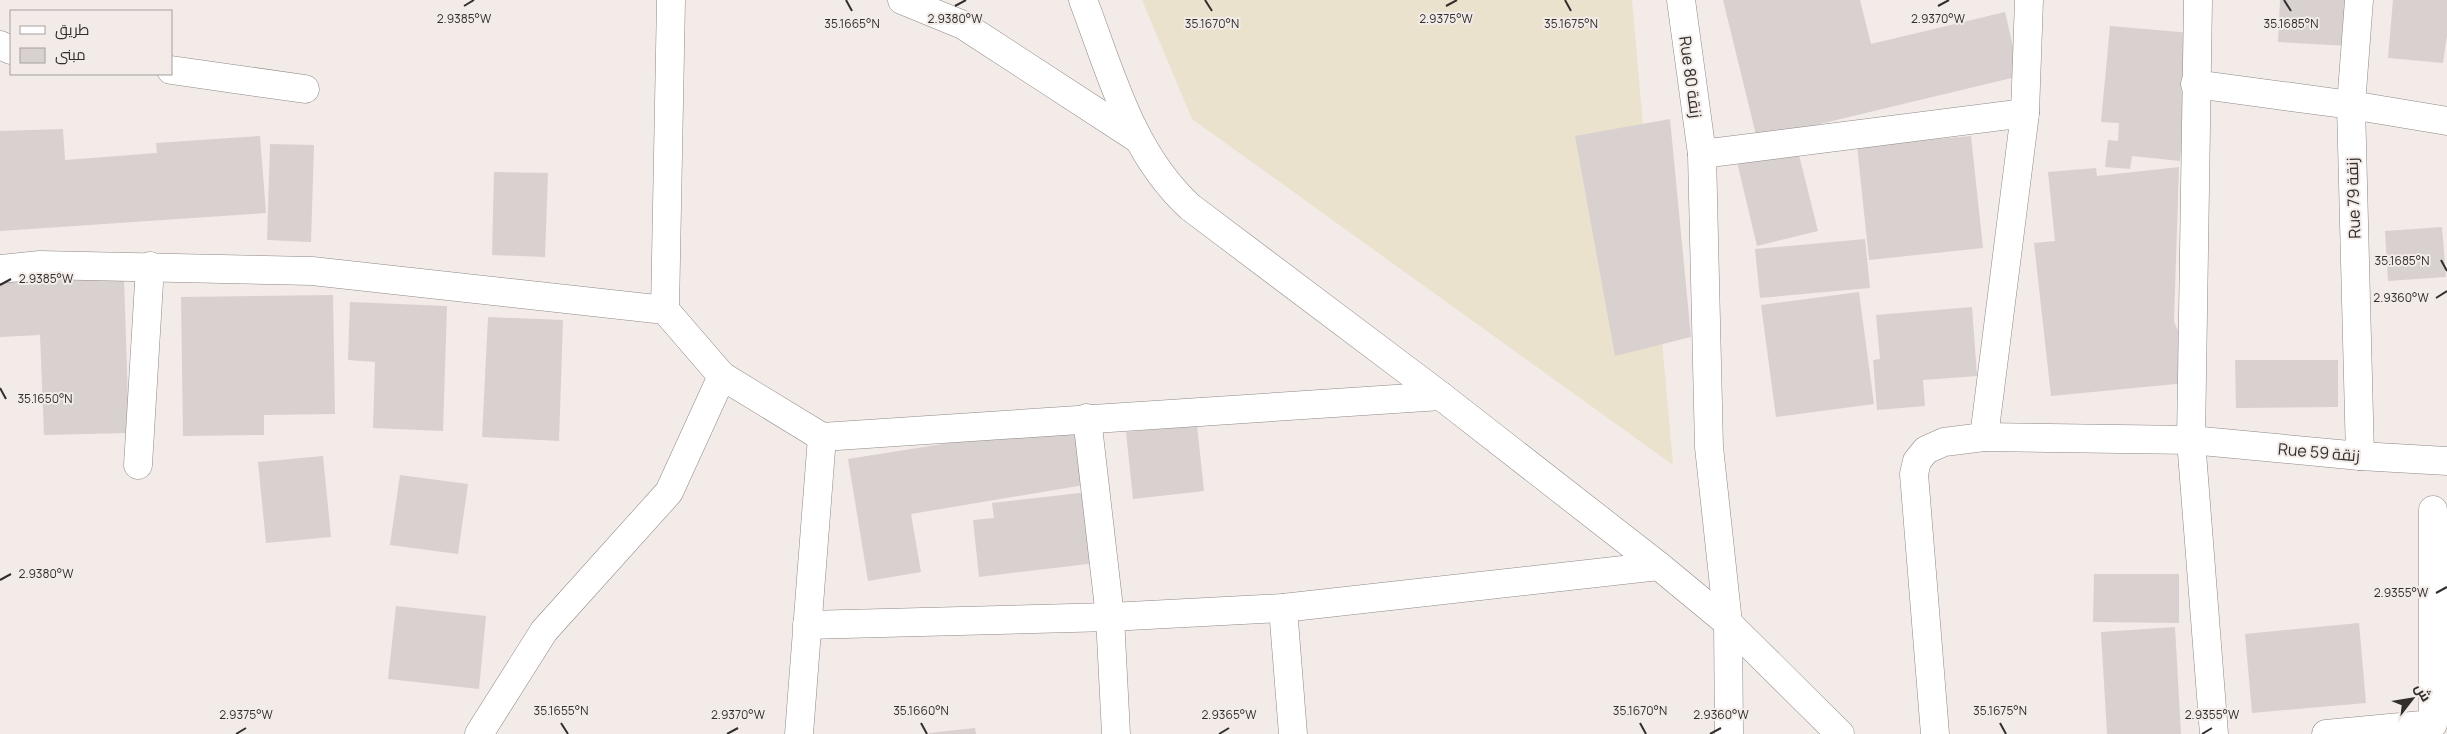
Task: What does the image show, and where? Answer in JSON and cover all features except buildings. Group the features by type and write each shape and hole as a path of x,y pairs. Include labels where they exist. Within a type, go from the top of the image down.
{"street":[{"path":"671,0 665,310 722,376 822,437 1441,396"},
{"path":"902,0 963,25"},
{"path":"935,0 963,25 1135,137"},
{"path":"1083,0 1135,137 1172,191 1190,207 1441,396 1659,566 1728,623 1840,734"},
{"name":"Rue 80 زنقة","path":"1681,0 1702,154 1709,446 1728,623 1729,734"},
{"path":"1984,437 2025,113 2030,0"},
{"path":"2198,0 2195,84 2191,440 2214,734"},
{"name":"Rue 79 زنقة","path":"2359,0 2351,105 2360,456"},
{"path":"172,70 305,90"},
{"path":"2195,84 2351,105 2447,121"},
{"path":"1702,154 2025,113"},
{"path":"0,270 40,265 312,271 665,310"},
{"path":"138,465 150,266"},
{"path":"479,734 544,631 669,492 722,376"},
{"path":"1087,418 1110,617 1116,734"},
{"path":"799,734 822,437"},
{"name":"Rue 59 زنقة","path":"1935,734 1914,474 1917,461 1926,450 1944,442 1984,437 2191,440 2360,456 2447,461"},
{"path":"2326,734 2433,724 2433,510"},
{"path":"807,625 1110,617 1283,608 1659,566"},
{"path":"1283,608 1293,734"}],"shaded area":[{"path":"1142,0 1632,0 1673,465 1192,119"}]}
